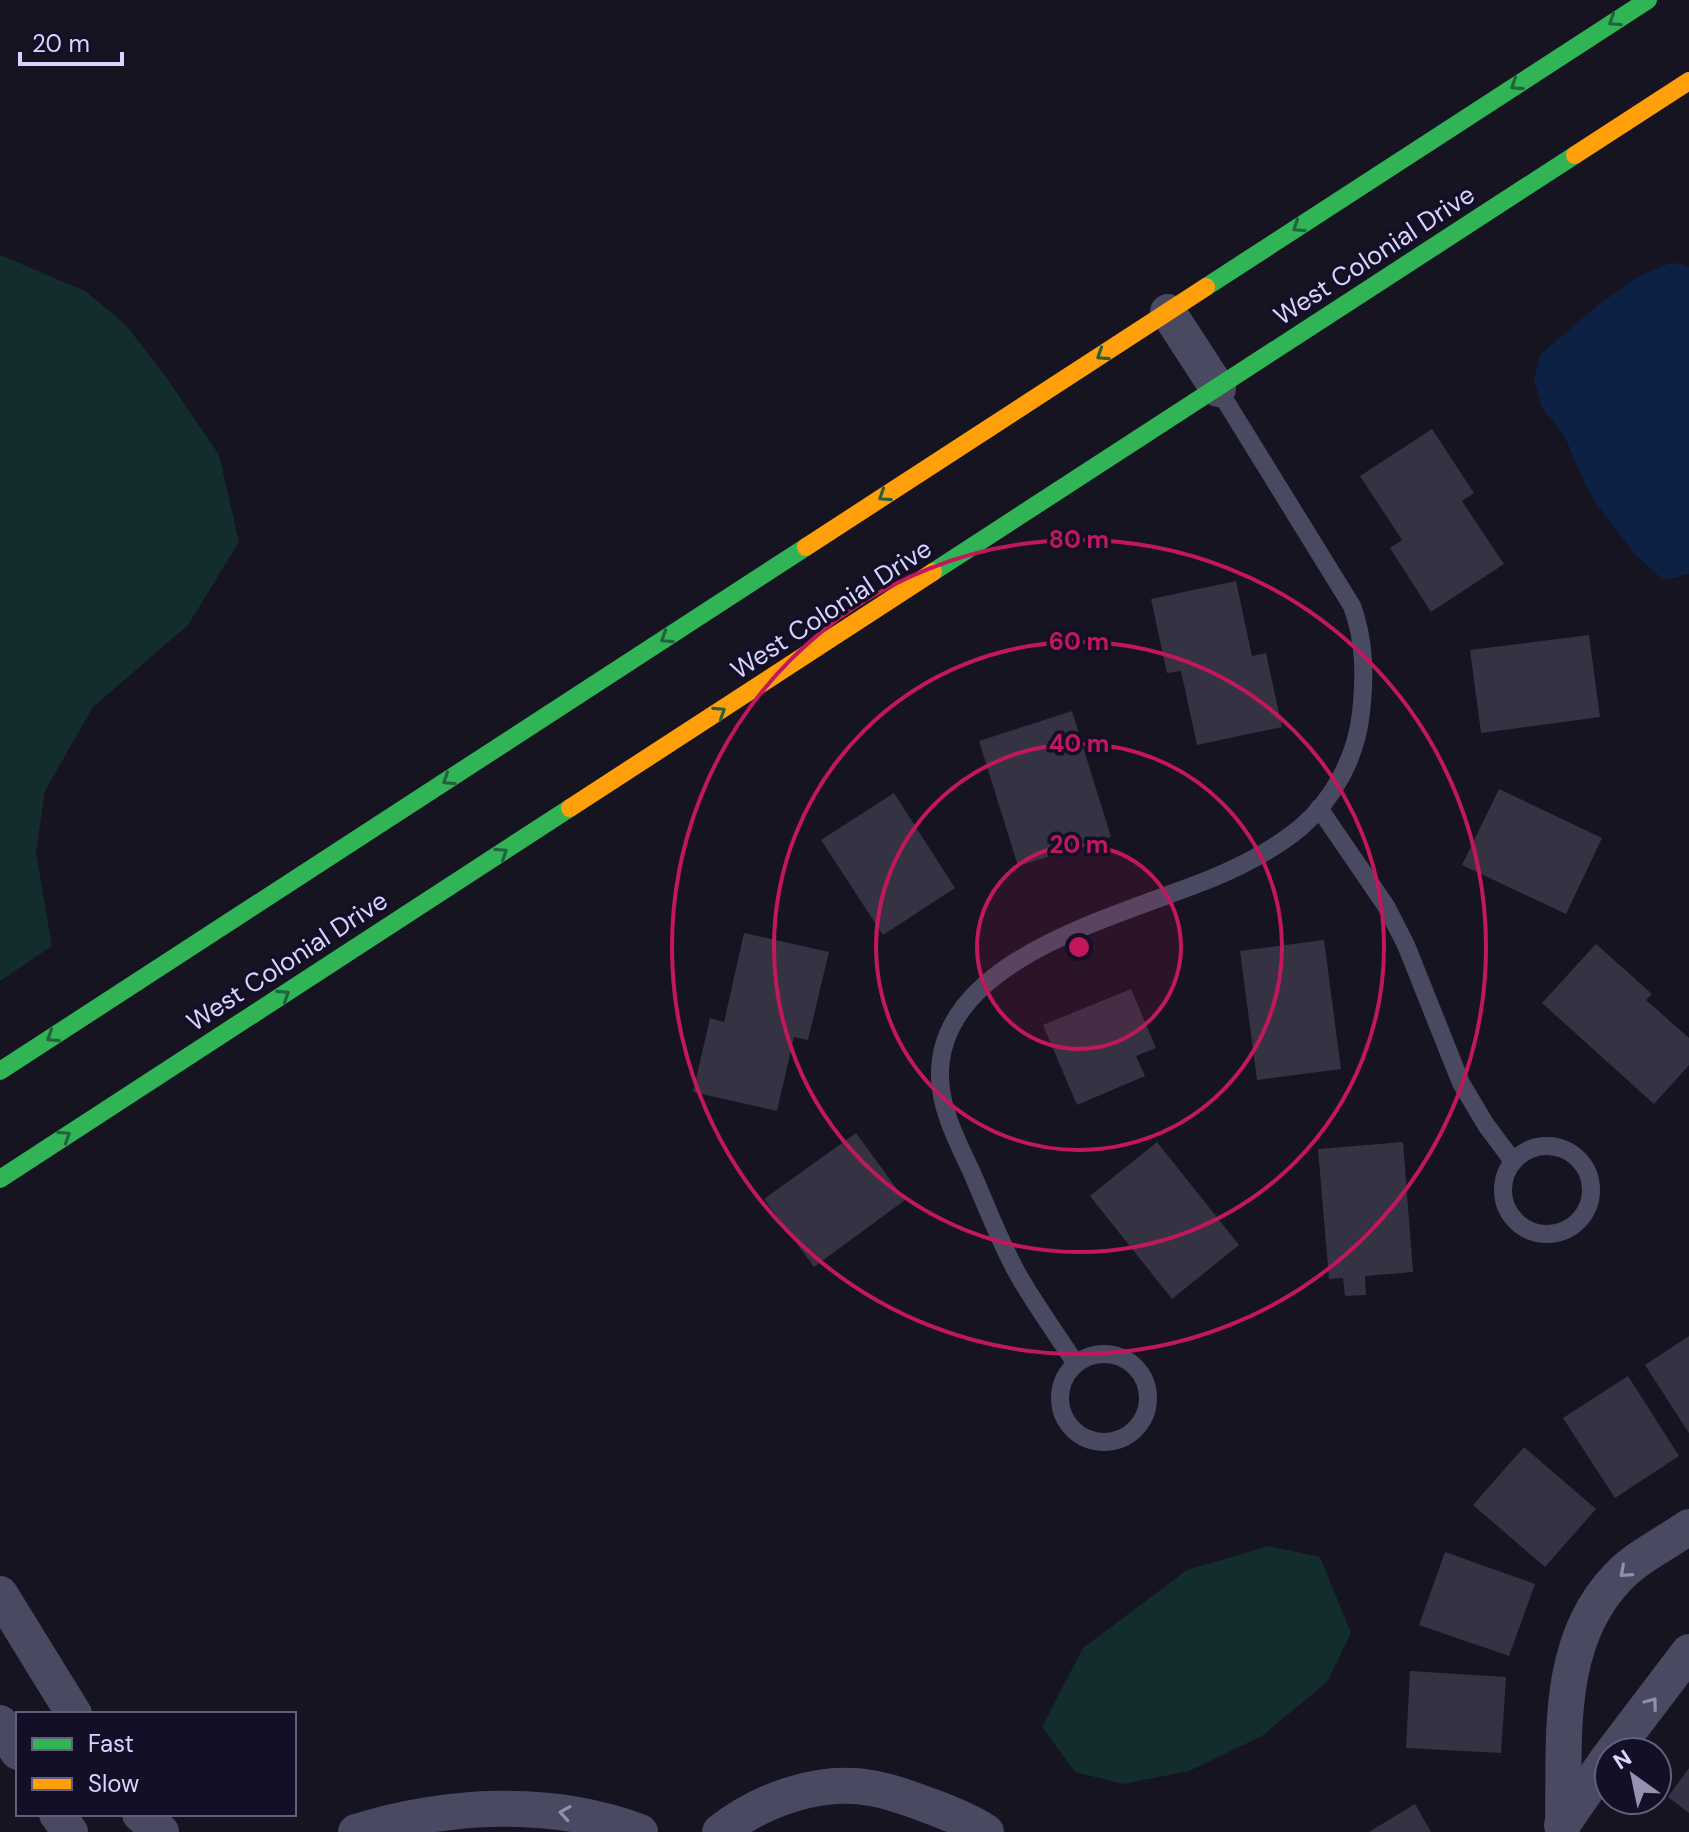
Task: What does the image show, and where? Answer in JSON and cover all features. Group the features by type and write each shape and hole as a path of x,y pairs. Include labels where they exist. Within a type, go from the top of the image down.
{"highway":[{"path":"0,1071 1648,0"},
{"name":"West Colonial Drive","path":"0,1179 1682,85"}],"street":[{"path":"1168,312 1218,389"},
{"path":"1561,1828 1568,1679 1573,1654 1588,1619 1617,1577 1689,1527"},
{"path":"6,1616 73,1712"},
{"path":"1625,1736 1689,1652"},
{"path":"0,1723 16,1749"},
{"path":"1561,1828 1593,1781"},
{"path":"720,1832 755,1809 797,1792 833,1787 868,1787 903,1796 943,1810 986,1832"},
{"path":"356,1832 420,1817 471,1821 549,1811 597,1818 640,1832"},
{"path":"142,1816 161,1832"}],"lane":[{"path":"1682,85 1689,109"},
{"path":"1076,1364 1019,1276 962,1152 944,1104 940,1077 941,1052 952,1021 965,1002 1026,954 1068,934 1224,873 1301,827 1330,796 1348,764 1360,726 1362,633 1352,606 1218,389"},
{"path":"1319,808 1386,906 1406,945 1461,1083 1486,1125 1513,1161"},
{"path":"1549,1145 1568,1151 1583,1163 1590,1181 1590,1201 1581,1219 1565,1230 1545,1234 1526,1229 1511,1216 1503,1199 1504,1179 1513,1161 1529,1149 1549,1145"},
{"path":"1094,1355 1113,1355 1131,1363 1144,1379 1148,1398 1144,1417 1132,1433 1114,1442 1094,1442 1076,1433 1064,1418 1059,1399 1064,1380 1076,1364 1094,1355"}],"green space":[{"path":"0,255 85,291 125,324 166,377 219,455 239,542 188,625 93,707 45,791 36,853 52,946 0,981"},
{"path":"1269,1546 1320,1557 1351,1633 1327,1682 1262,1736 1189,1771 1123,1784 1075,1772 1042,1727 1083,1648 1187,1570"}],"water":[{"path":"1680,263 1689,267 1689,574 1663,580 1634,553 1598,506 1564,435 1542,408 1534,380 1540,355 1597,306 1639,276 1668,264"}],"building":[{"path":"1432,429 1474,493 1462,501 1504,564 1431,612 1390,548 1402,540 1360,476"},
{"path":"1236,581 1252,656 1266,653 1282,727 1197,745 1181,671 1167,673 1151,599"},
{"path":"1589,635 1600,717 1481,733 1470,650"},
{"path":"1072,711 1111,837 1018,866 979,741"},
{"path":"1499,789 1602,838 1566,914 1462,865"},
{"path":"894,793 955,888 883,935 821,840"},
{"path":"744,933 829,952 808,1040 794,1037 777,1111 693,1092 710,1018 724,1022"},
{"path":"1324,940 1341,1069 1257,1080 1240,951"},
{"path":"1596,944 1652,994 1646,1000 1689,1038 1689,1065 1654,1104 1542,1003"},
{"path":"1131,989 1156,1048 1136,1056 1145,1076 1077,1105 1043,1025"},
{"path":"856,1133 905,1200 814,1267 764,1199"},
{"path":"1157,1142 1239,1245 1172,1299 1090,1196"},
{"path":"1403,1142 1413,1272 1365,1276 1366,1295 1345,1296 1343,1278 1329,1279 1318,1149"},
{"path":"1689,1336 1689,1433 1645,1365"},
{"path":"1628,1376 1679,1456 1615,1498 1563,1418"},
{"path":"1524,1447 1596,1509 1545,1567 1473,1505"},
{"path":"1445,1552 1535,1584 1509,1656 1419,1625"},
{"path":"1410,1671 1506,1677 1501,1753 1406,1748"},
{"path":"1689,1768 1689,1813 1673,1801 1673,1790"},
{"path":"1415,1804 1431,1832 1369,1832"}],"traffic: fast":[{"path":"1206,287 1648,0"},
{"path":"933,572 1575,155"},
{"path":"0,1071 806,547"},
{"path":"0,1179 570,808"}],"traffic: slow":[{"path":"1575,155 1689,81"},
{"path":"806,547 1206,287"},
{"path":"570,808 933,572"}]}
